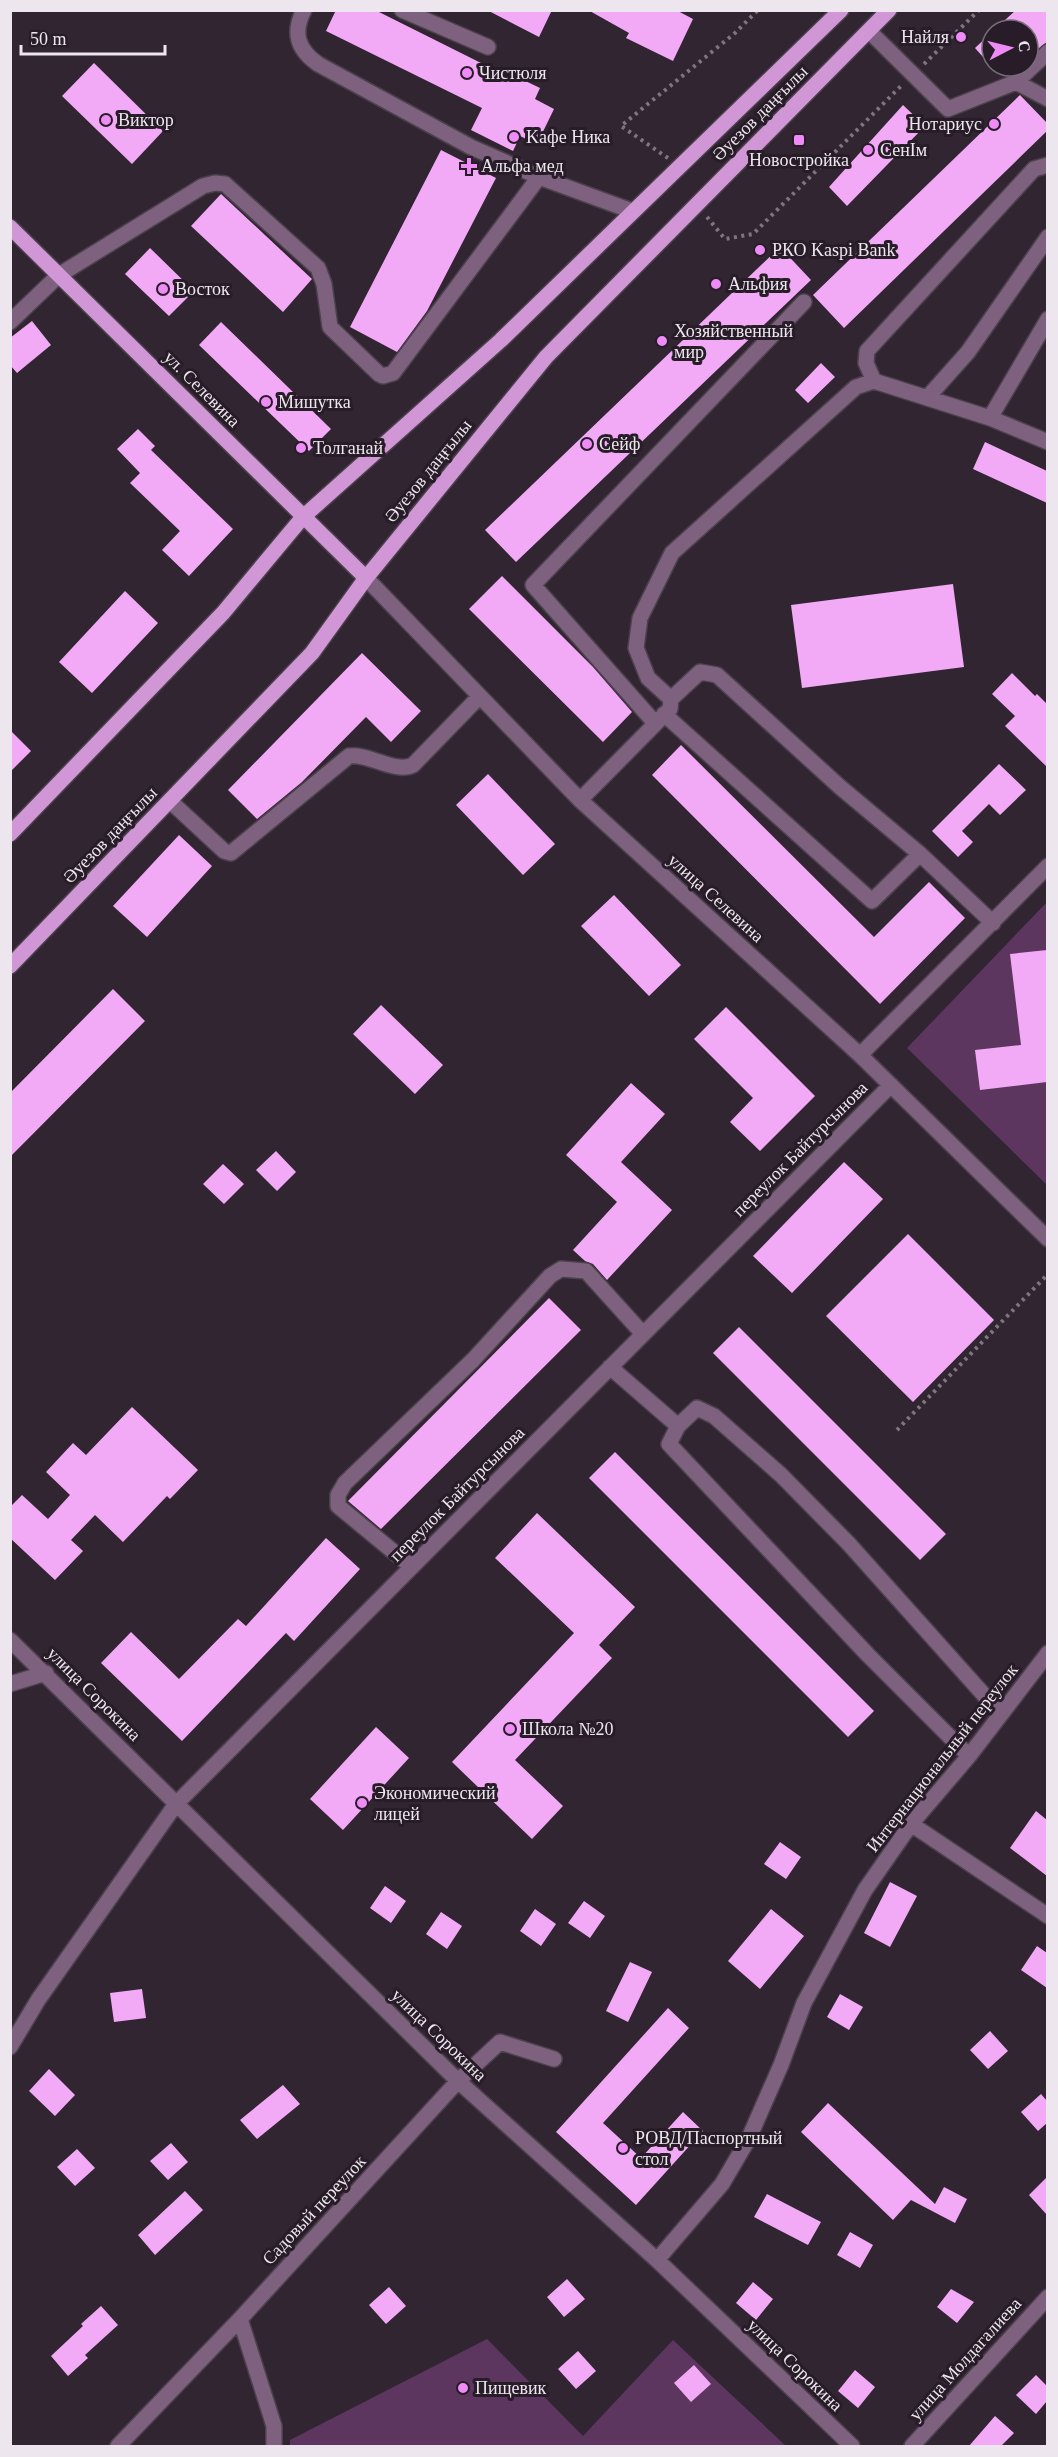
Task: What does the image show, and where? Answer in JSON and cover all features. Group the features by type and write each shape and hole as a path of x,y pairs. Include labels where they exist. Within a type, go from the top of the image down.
{"main road":[{"name":"Әуезов даңғылы","path":"10,834 223,613 303,517 501,340 632,212 682,167 840,10"},
{"name":"Әуезов даңғылы","path":"10,966 312,653 366,578 546,357 889,10"},
{"name":"ул. Селевина","path":"10,227 366,578"}],"street":[{"path":"304,10 298,22 297,34 307,56 471,147 539,177 632,212"},
{"path":"402,10 488,47"},
{"path":"868,31 948,109 1016,81 1047,52"},
{"path":"1016,81 1047,99"},
{"path":"874,381 866,363 867,351 1034,169 1047,165"},
{"path":"10,322 59,275 203,186 225,184 318,268 324,284 330,327 383,376 393,373 539,177"},
{"path":"927,398 968,352 1047,237"},
{"path":"804,302 533,585 660,718 872,901 920,854"},
{"path":"990,418 1047,319"},
{"path":"671,699 648,678 636,648 640,618 672,553 856,387 874,381 990,418 1047,442"},
{"name":"улица Селевина","path":"366,578 478,697 580,800 860,1055 1047,1239"},
{"path":"580,800 670,709 671,699 700,672 717,675 840,787 920,854 993,923"},
{"path":"170,801 224,851 231,853 350,756 359,754 403,768 413,765 478,697"},
{"path":"860,1055 1047,866"},
{"name":"переулок Байтурсынова","path":"10,2047 38,2000 176,1804 891,1085"},
{"path":"412,1567 338,1506 338,1495 345,1484 472,1360 550,1276 561,1269 586,1271 644,1334"},
{"path":"610,1367 678,1426"},
{"path":"969,1756 868,1655 669,1443 678,1426 697,1408 714,1416 781,1475 849,1544 1001,1714"},
{"name":"улица Сорокина","path":"10,1640 458,2081 657,2260 852,2446"},
{"name":"Интернациональный переулок","path":"657,2260 722,2184 749,2138 781,2066 804,2003 865,1890 911,1824 969,1756 1047,1653"},
{"path":"10,1684 46,1673"},
{"path":"911,1824 1047,1916"},
{"name":"Садовый переулок","path":"118,2446 240,2319 458,2081 500,2042 554,2058"},
{"name":"улица Молдагалиева","path":"912,2446 1047,2297"},
{"path":"240,2319 274,2426 274,2446"}],"path":[{"path":"621,126 735,33 758,10"},
{"path":"697,204 725,239 753,234 979,10"},
{"path":"897,1430 1047,1274"}],"shaded area":[{"path":"1047,902 1047,1185 907,1048"},
{"name":"Пищевик","path":"487,2339 583,2436 673,2340 786,2446 290,2446 290,2440"}],"building":[{"path":"336,10 375,10 499,72 501,69 540,88 535,99 554,109 537,144 520,136 513,151 471,130 482,108 326,31"},
{"path":"487,10 552,10 539,37"},
{"path":"588,10 676,10 693,19 673,61 626,38 629,33"},
{"path":"1016,10 1047,10 1047,42 1040,48 1040,18 1007,18"},
{"path":"980,43 980,54 975,48"},
{"path":"94,63 163,131 132,164 62,96"},
{"path":"1020,95 1047,123 1047,131 844,328 813,295"},
{"path":"903,105 925,126 847,206 829,187"},
{"path":"441,150 496,178 427,311 397,352 350,327"},
{"path":"221,194 312,279 283,312 191,226"},
{"path":"780,247 811,280 516,562 485,530"},
{"path":"150,248 194,291 169,316 125,274"},
{"path":"32,321 51,345 17,373 10,365 10,338"},
{"path":"221,322 331,429 309,451 199,345"},
{"path":"821,363 835,377 808,403 795,390"},
{"path":"138,429 155,446 151,450 233,529 189,576 162,550 180,531 130,483 140,473 117,449"},
{"path":"985,442 1047,471 1047,503 973,469"},
{"path":"502,576 593,667 632,712 603,742 469,609"},
{"path":"953,584 964,667 802,688 791,605"},
{"path":"125,591 158,623 92,693 59,662"},
{"path":"362,653 421,711 391,742 366,717 302,782 257,819 228,790"},
{"path":"1012,673 1035,696 1037,694 1047,704 1047,767 1005,726 1015,716 992,694"},
{"path":"10,730 31,751 10,772"},
{"path":"681,745 874,937 929,882 965,918 880,1004 652,775"},
{"path":"999,764 1026,790 1000,815 989,804 962,831 973,842 958,857 932,831"},
{"path":"488,774 555,844 523,875 456,805"},
{"path":"179,835 212,866 147,937 113,906"},
{"path":"614,895 681,965 649,996 581,926"},
{"path":"1047,950 1047,1082 980,1090 975,1050 1021,1045 1010,954"},
{"path":"113,989 145,1021 10,1157 10,1093"},
{"path":"381,1005 443,1065 415,1094 353,1034"},
{"path":"726,1007 815,1096 760,1151 730,1122 753,1098 694,1039"},
{"path":"631,1083 665,1114 621,1162 672,1210 607,1280 593,1264 585,1261 573,1250 617,1202 566,1155"},
{"path":"276,1151 296,1172 277,1191 256,1170"},
{"path":"844,1162 883,1199 792,1293 753,1256"},
{"path":"223,1164 244,1184 224,1204 203,1184"},
{"path":"908,1234 994,1320 913,1402 826,1316"},
{"path":"549,1298 581,1330 381,1529 348,1501"},
{"path":"739,1327 946,1534 920,1560 713,1353"},
{"path":"132,1407 198,1470 170,1499 167,1496 123,1542 95,1515 71,1540 83,1551 55,1580 10,1538 10,1507 22,1495 48,1519 70,1495 46,1472 73,1443 86,1455"},
{"path":"615,1452 874,1711 848,1737 589,1478"},
{"path":"537,1513 635,1607 599,1645 612,1658 515,1760 563,1806 532,1839 452,1762 574,1633 495,1558"},
{"path":"326,1538 360,1569 294,1641 286,1633 182,1741 101,1663 131,1632 179,1679 238,1619 246,1626"},
{"name":"Экономический лицей","path":"376,1727 409,1758 343,1830 310,1799"},
{"path":"1036,1811 1047,1820 1047,1876 1010,1848"},
{"path":"780,1842 801,1857 786,1879 764,1864"},
{"path":"890,1882 917,1896 890,1947 864,1933"},
{"path":"385,1886 406,1901 391,1923 370,1908"},
{"path":"584,1901 605,1916 590,1938 568,1923"},
{"path":"535,1909 556,1924 541,1946 520,1931"},
{"path":"771,1909 804,1936 760,1989 728,1961"},
{"path":"441,1912 462,1926 447,1949 426,1934"},
{"path":"1037,1946 1047,1953 1047,1988 1021,1970"},
{"path":"630,1962 652,1972 628,2022 606,2011"},
{"path":"142,1989 146,2018 114,2022 110,1993"},
{"path":"840,1994 863,2007 849,2030 827,2017"},
{"path":"668,2008 689,2028 603,2123 641,2158 683,2112 703,2131 636,2205 556,2132"},
{"path":"990,2031 1008,2051 988,2069 970,2050"},
{"path":"49,2069 75,2095 55,2116 29,2091"},
{"path":"283,2085 300,2104 257,2139 240,2120"},
{"path":"1041,2094 1047,2101 1047,2123 1038,2131 1021,2112"},
{"path":"828,2103 935,2204 944,2187 967,2199 955,2223 911,2200 893,2220 801,2132"},
{"path":"171,2143 188,2162 168,2180 150,2161"},
{"path":"77,2149 95,2168 75,2186 57,2167"},
{"path":"1047,2177 1047,2215 1029,2195"},
{"path":"185,2191 203,2210 155,2255 138,2235"},
{"path":"767,2194 821,2222 808,2245 754,2217"},
{"path":"850,2232 873,2245 860,2268 837,2255"},
{"path":"567,2279 585,2299 564,2317 547,2297"},
{"path":"753,2282 773,2299 756,2320 736,2303"},
{"path":"389,2287 406,2306 386,2324 369,2305"},
{"path":"951,2289 974,2302 957,2323 937,2307"},
{"path":"101,2306 118,2325 85,2355 88,2358 68,2376 51,2356"},
{"path":"578,2351 596,2371 576,2389 558,2369"},
{"path":"694,2365 711,2384 691,2402 674,2383"},
{"path":"855,2370 875,2387 858,2408 838,2391"},
{"path":"1036,2375 1047,2386 1047,2401 1036,2414 1016,2395"},
{"path":"995,2416 1014,2433 1001,2446 969,2446"}],"place":[{"name":"Найля","path":"961,37"},
{"name":"Чистюля","path":"467,73"},
{"name":"Виктор","path":"106,120"},
{"name":"Нотариус","path":"994,124"},
{"name":"Kaфе Ника","path":"514,137"},
{"name":"Новостройка","path":"799,140"},
{"name":"СенIм","path":"868,150"},
{"name":"Альфа мед","path":"469,166"},
{"name":"РКО Kaspi Bank","path":"760,250"},
{"name":"Альфия","path":"716,284"},
{"name":"Восток","path":"163,289"},
{"name":"Хозяйственный мир","path":"662,341"},
{"name":"Мишутка","path":"266,402"},
{"name":"Сейф","path":"587,444"},
{"name":"Толганай","path":"301,448"},
{"name":"Школа №20","path":"510,1729"},
{"name":"Экономический лицей","path":"362,1803"},
{"name":"РОВД/Паспортный стол","path":"623,2148"},
{"name":"Пищевик","path":"463,2388"}]}
